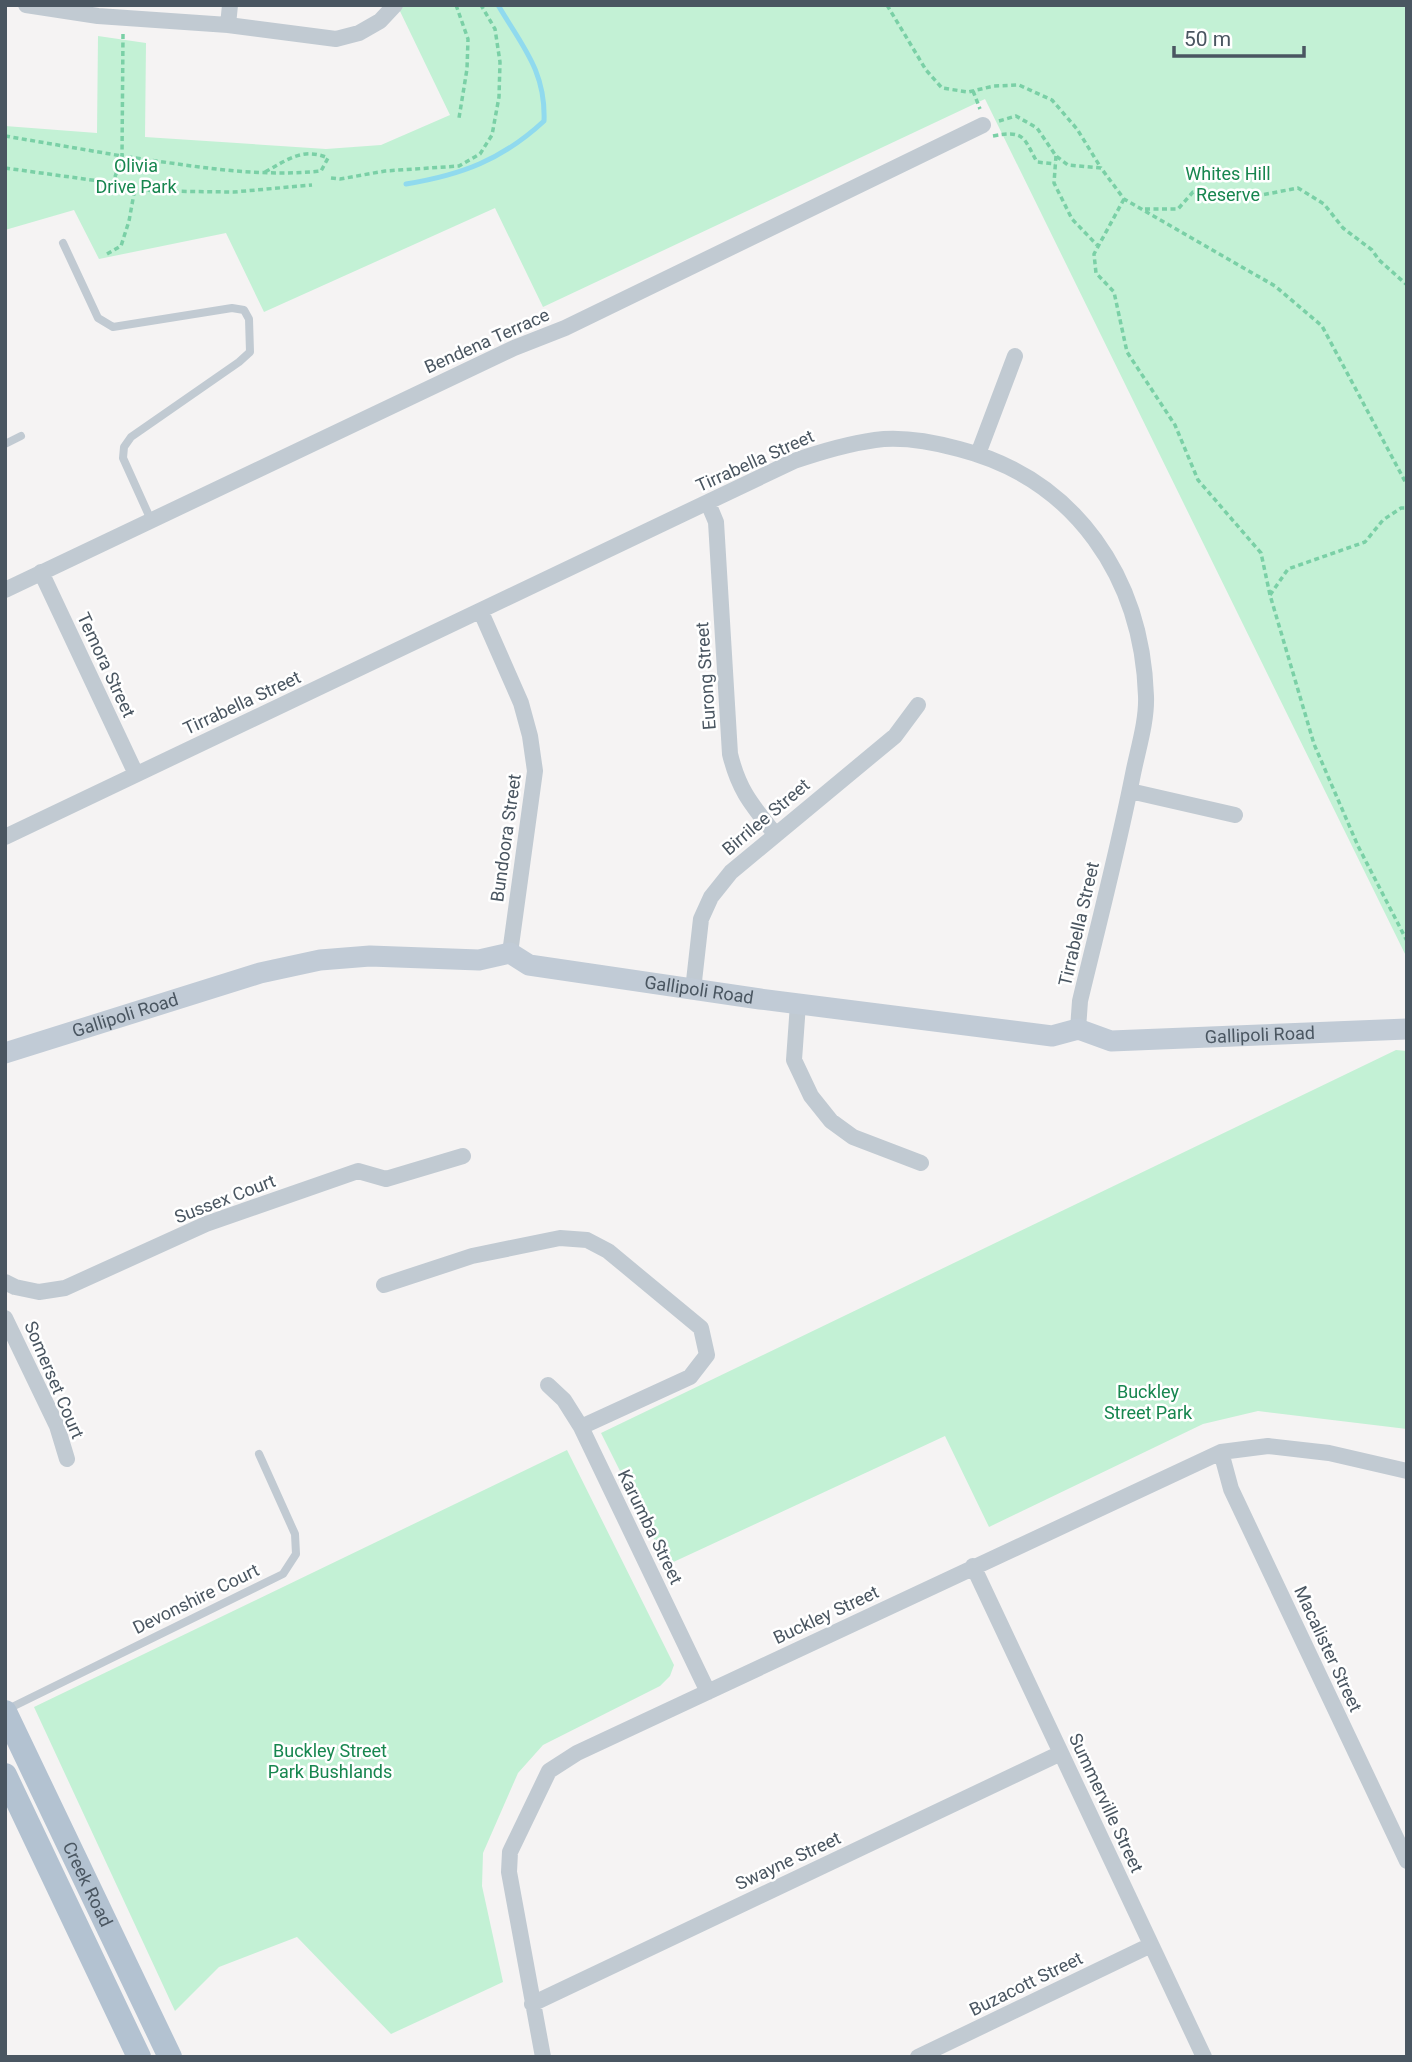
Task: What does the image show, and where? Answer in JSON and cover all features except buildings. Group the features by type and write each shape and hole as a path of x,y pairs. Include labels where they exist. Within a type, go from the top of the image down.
{"main road":[{"name":"Creek Road","path":"5,1711 170,2057"},
{"name":"Creek Road","path":"5,1775 139,2057"}],"street":[{"path":"26,5 123,18 228,25 336,39 370,27 380,21 395,5"},
{"path":"228,25 230,5"},
{"name":"Bendena Terrace","path":"5,590 514,348 565,328 985,131"},
{"path":"978,454 1015,355"},
{"name":"Tirrabella Street","path":"5,837 793,461 830,448 878,439 930,442 978,454 1015,469 1048,491 1083,524 1111,561 1130,601 1142,657 1147,698 1130,791 1080,1001 1078,1029"},
{"name":"Eurong Street","path":"708,503 716,522 730,754 735,775 745,797 775,834"},
{"name":"Temora Street","path":"41,572 136,774"},
{"name":"Bundoora Street","path":"481,612 521,703 530,736 535,771 510,953"},
{"name":"Birrilee Street","path":"693,990 701,919 711,897 731,872 895,736 918,705"},
{"path":"1130,791 1235,815"},
{"name":"Gallipoli Road","path":"5,1053 260,973 320,960 370,956 479,960 510,953 529,965 693,990 1052,1036 1078,1029 1111,1041 1407,1029"},
{"path":"798,1004 794,1060 811,1096 831,1121 853,1137 921,1163"},
{"name":"Sussex Court","path":"5,1282 39,1292 65,1288 206,1224 358,1171 386,1179 463,1156"},
{"path":"384,1285 472,1256 560,1238 587,1240 608,1251 701,1328 707,1355 690,1377 581,1427"},
{"name":"Somerset Court","path":"5,1318 57,1426 67,1459"},
{"name":"Karumba Street","path":"548,1385 564,1400 581,1427 708,1692"},
{"name":"Buckley Street","path":"542,2057 509,1872 510,1852 549,1771 577,1753 1221,1452 1268,1446 1329,1453 1407,1471"},
{"name":"Macalister Street","path":"1221,1452 1231,1489 1407,1861"},
{"name":"Summerville Street","path":"973,1566 1204,2057"},
{"name":"Swayne Street","path":"533,2004 1061,1753"},
{"name":"Buzacott Street","path":"918,2057 1152,1945"}],"lane":[{"path":"63,243 98,318 113,327 232,308 244,310 249,319 250,352 131,437 124,447 123,458 151,520"},
{"path":"5,444 20,436"},
{"name":"Devonshire Court","path":"5,1711 283,1574 296,1553 295,1534 258,1454"}],"path":[{"path":"456,5 468,39 467,69 459,118"},
{"path":"331,178 459,166 480,154 492,135 499,97 500,62 495,29 481,5"},
{"path":"887,5 926,70 942,88 968,92 994,86 1019,85 1052,100 1077,129 1101,168 1124,198 1275,286 1322,326 1407,485"},
{"path":"113,183 122,156 123,18"},
{"path":"985,131 1016,116 1037,128 1056,156 1068,165 1101,168"},
{"path":"985,131 1012,132 1023,137 1037,162 1055,164"},
{"path":"5,136 122,156 265,172 321,171 328,158 316,153 297,155 265,172"},
{"path":"1056,156 1054,183 1072,219 1098,246"},
{"path":"5,168 153,191 234,192 312,185"},
{"path":"107,254 121,246 135,188"},
{"path":"1143,209 1178,209 1193,192 1230,192 1251,197 1298,188 1324,204 1343,228 1372,250 1379,260 1407,285"},
{"path":"1124,198 1094,254 1096,273 1114,292 1127,352 1175,425 1198,480 1261,553 1270,594 1314,744 1358,846 1407,941"},
{"path":"1270,594 1288,569 1365,542 1383,520 1401,508 1407,508"}],"green space":[{"name":"Whites Hill Reserve","path":"397,5 1407,5 1407,958 985,99 543,307 495,208 264,312 226,233 99,259 74,210 5,230 5,126 97,133 98,36 146,43 145,137 326,149 381,145 450,115"},
{"name":"Buckley Street Park","path":"1396,1050 1407,1051 1407,1429 1258,1411 1203,1424 989,1527 945,1436 667,1565 601,1433"},
{"name":"Buckley Street Park Bushlands","path":"567,1450 674,1665 670,1676 660,1686 543,1745 518,1773 483,1853 482,1886 503,1982 391,2034 297,1937 219,1967 175,2011 34,1707"}],"waterway":[{"path":"406,184 445,176 480,164 512,146 544,121 544,103 537,73 498,5"}],"park label":[{"name":"Olivia Drive Park","path":"136,176"}]}
